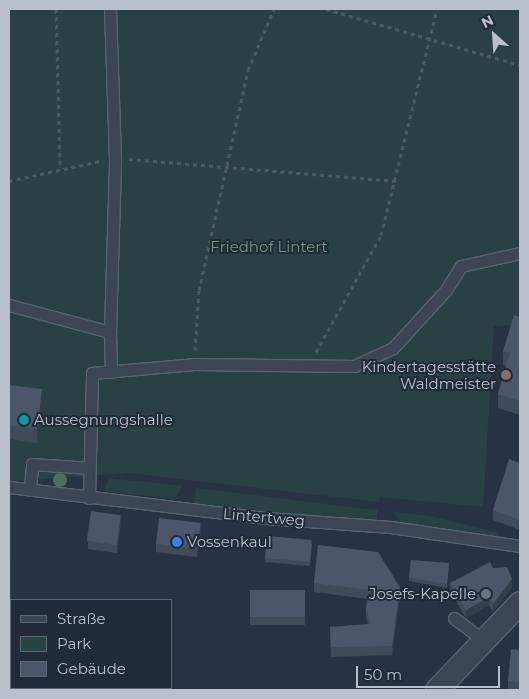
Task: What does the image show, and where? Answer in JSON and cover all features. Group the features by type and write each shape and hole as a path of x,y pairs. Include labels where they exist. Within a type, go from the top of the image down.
{"street":[{"path":"437,690 482,639 520,603"}],"lane":[{"path":"110,9 115,159 110,332 111,372"},
{"path":"461,266 520,253"},
{"path":"89,498 92,373 194,364 354,366 393,348 446,290 468,255"},
{"path":"9,306 110,332"},
{"path":"30,489 32,464 90,468"},
{"name":"Lintertweg","path":"9,488 30,489 89,498 391,527 520,546"},
{"path":"454,618 482,639"}],"path":[{"path":"56,9 60,167"},
{"path":"194,364 199,290 248,70 274,9"},
{"path":"326,9 431,36 520,65"},
{"path":"308,366 381,235 397,181 437,9"},
{"path":"9,181 60,167 115,159 228,164 397,181"}],"green space":[{"name":"Friedhof Lintert","path":"9,9 520,9 520,325 494,326 483,507 380,497 379,502 129,473 12,481 10,689 130,690 9,690"},
{"path":"109,478 183,486 175,499 104,491"},
{"path":"196,488 378,510 376,527 194,505"},
{"path":"394,512 435,517 498,533 496,539 400,523"}],"building":[{"path":"514,315 520,317 520,401 498,394 510,353 503,351"},
{"path":"9,385 42,389 37,429 9,425"},
{"path":"509,459 520,463 520,520 493,510"},
{"path":"91,511 121,515 117,545 87,541"},
{"path":"159,518 201,523 198,549 156,544"},
{"path":"267,536 312,540 310,562 265,558"},
{"path":"318,545 378,552 400,587 392,646 331,647 330,627 371,624 366,608 370,590 314,583"},
{"path":"411,560 449,563 447,584 409,577"},
{"path":"490,562 493,568 507,567 512,579 493,604 489,597 466,610 450,583"},
{"path":"250,590 305,590 305,617 250,617"},
{"path":"511,649 520,650 520,682 508,681"}],"place":[{"name":"Kindertagesstätte Waldmeister","path":"506,375"},
{"name":"Aussegnungshalle","path":"24,420"},
{"name":"Vossenkaul","path":"177,542"},
{"name":"Josefs-Kapelle","path":"486,594"}]}
